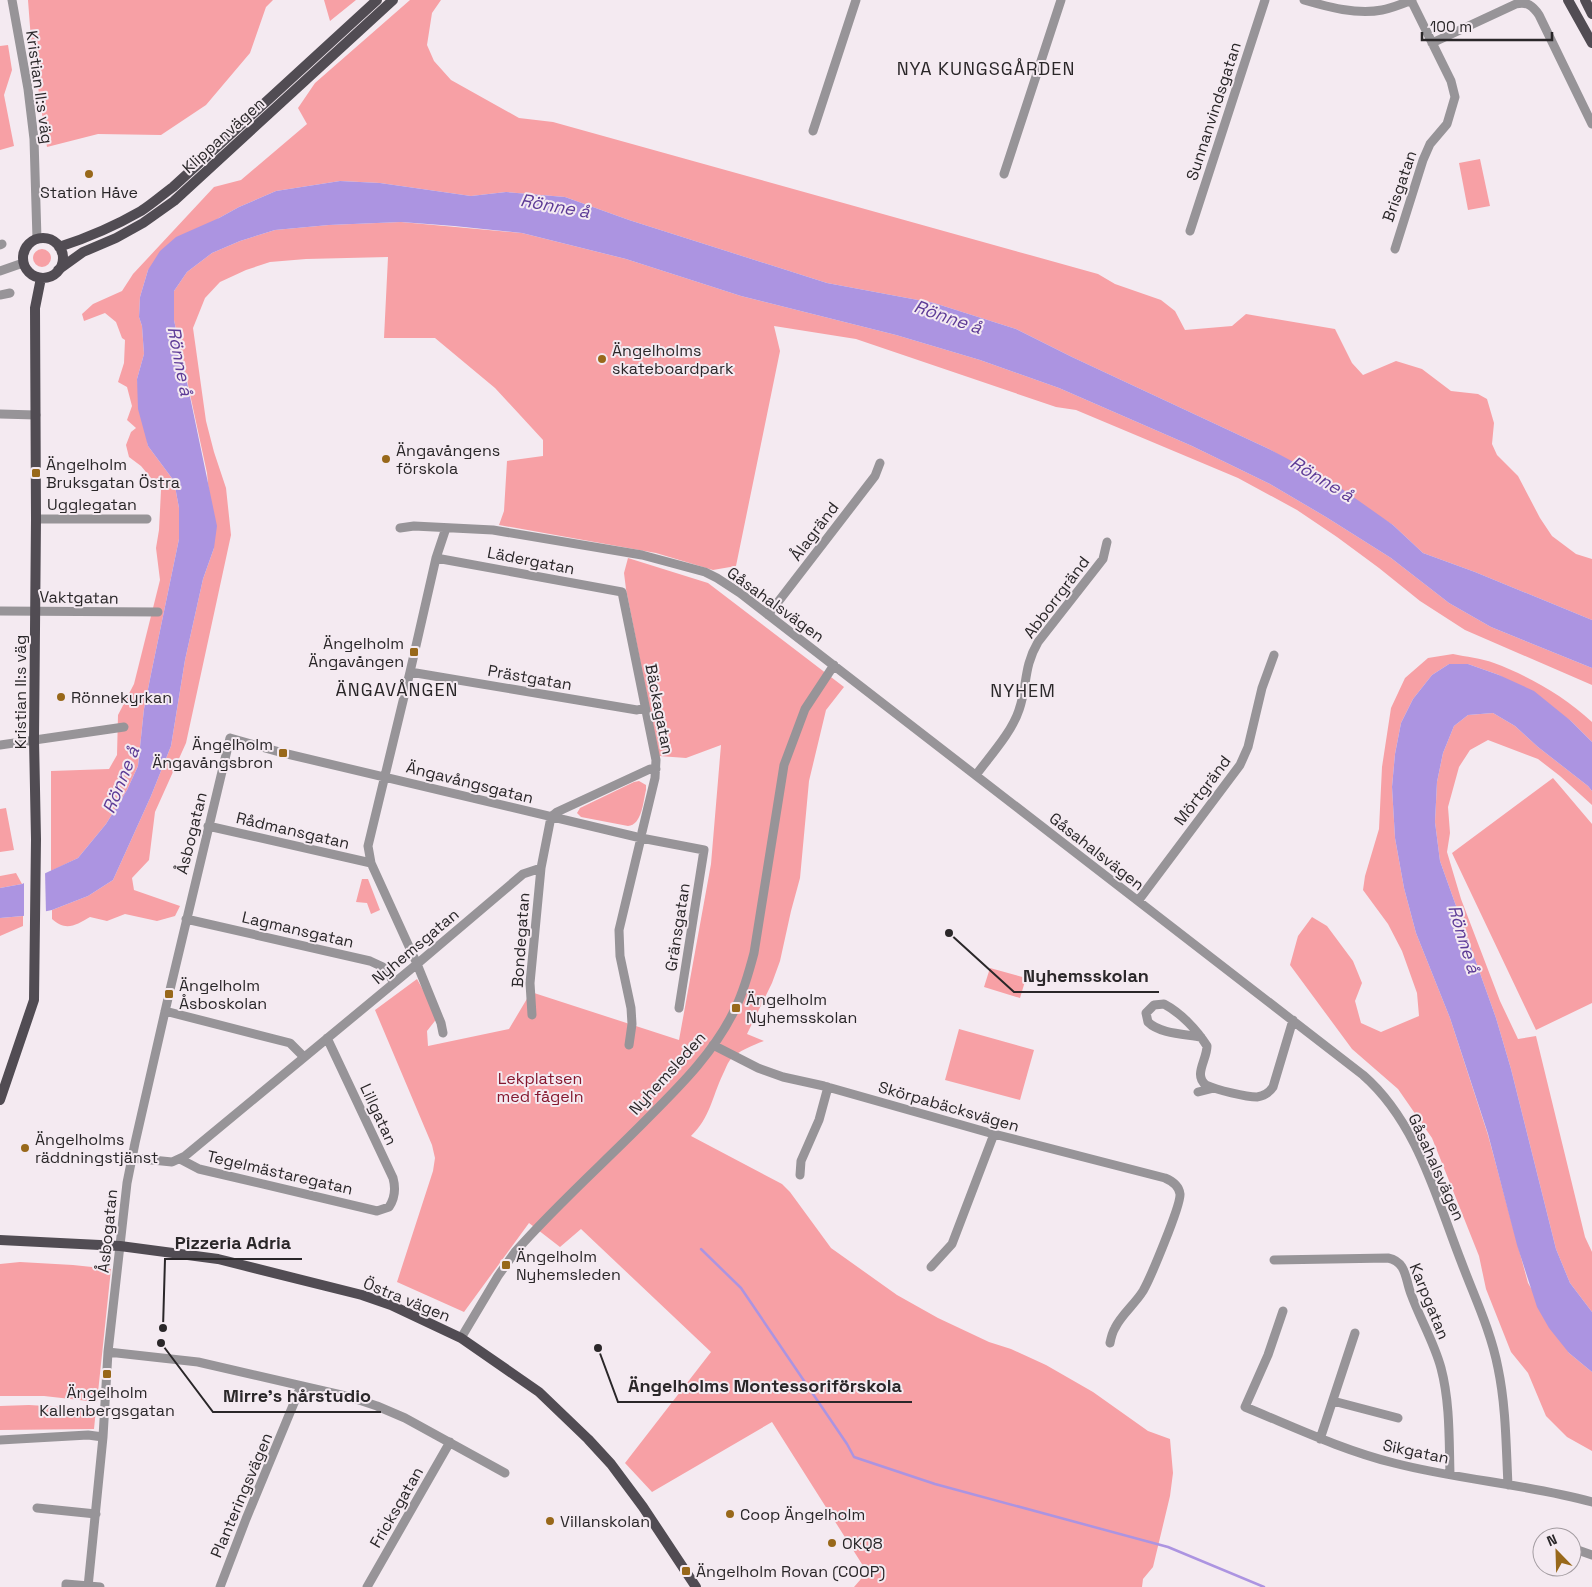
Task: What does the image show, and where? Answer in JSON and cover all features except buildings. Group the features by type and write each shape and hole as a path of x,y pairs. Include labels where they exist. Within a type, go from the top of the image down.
{"main road":[{"name":"Klippanvägen","path":"59,247 115,225 142,210 173,187 377,0"},
{"name":"Klippanvägen","path":"41,278 51,276 83,252 116,238 143,223 174,201 392,0"},
{"path":"1568,0 1592,43"},
{"path":"1585,0 1592,14"},
{"path":"41,278 28,272 23,263 26,248 37,239 42,238 52,241 59,247 62,261 58,270"},
{"name":"Kristian II:s väg","path":"0,1100 34,1000 36,864 34,740 36,611 35,308 41,278"},
{"name":"Östra vägen","path":"0,1240 120,1246 218,1259 338,1288 391,1305 461,1338 539,1392 588,1439 611,1464 644,1507 696,1587"}],"street":[{"name":"Kristian II:s väg","path":"12,0 28,89 34,140 37,239"},
{"path":"813,131 856,0"},
{"path":"1004,174 1061,0"},
{"name":"Sunnanvindsgatan","path":"1190,230 1264,0"},
{"path":"1304,0 1331,7 1374,11 1411,0"},
{"name":"Brisgatan","path":"1395,249 1423,160 1430,144 1447,124 1454,101 1453,85 1411,0"},
{"path":"1432,43 1516,4 1529,4 1535,8 1539,15 1592,124"},
{"path":"0,272 23,263"},
{"path":"0,295 10,293"},
{"path":"0,414 36,415"},
{"name":"Ålagränd","path":"768,615 875,476 880,463"},
{"name":"Ugglegatan","path":"36,519 147,518"},
{"name":"Gåsahalsvägen","path":"400,528 414,526 493,530 642,555 690,567 717,578 740,592 1363,1075 1380,1091 1400,1118 1422,1163 1488,1332 1497,1362 1503,1394 1508,1485"},
{"path":"443,1033 441,1023 417,964 371,863 368,846 436,558 446,528"},
{"name":"Abborrgränd","path":"976,775 1016,718 1022,701 1028,662 1032,652 1104,559 1106,542"},
{"name":"Lädergatan","path":"436,558 622,592"},
{"name":"Bäckagatan","path":"622,592 656,769 619,930 620,956 631,1008 632,1024 629,1045"},
{"name":"Vaktgatan","path":"0,611 158,612"},
{"name":"Mörtgränd","path":"1138,902 1240,765 1248,747 1262,688 1274,655"},
{"name":"Nyhemsleden","path":"461,1338 515,1252 684,1081 713,1045 736,1008 754,953 784,765 805,709 834,666"},
{"name":"Prästgatan","path":"410,672 637,710 644,708"},
{"path":"0,745 124,727"},
{"name":"Ängavångsgatan","path":"230,738 283,753 551,817 704,850"},
{"name":"Åsbogatan","path":"88,1586 103,1437 108,1352 132,1158 186,919 230,738"},
{"path":"541,868 551,817 557,812 650,769 656,769"},
{"name":"Rådmansgatan","path":"208,826 371,863"},
{"name":"Gränsgatan","path":"679,1008 704,850"},
{"name":"Nyhemsgatan","path":"180,1159 523,874 541,868"},
{"name":"Bondegatan","path":"532,1015 530,983 541,868"},
{"name":"Lagmansgatan","path":"186,919 370,961 383,967 394,982"},
{"path":"1201,1037 1154,1027 1148,1022 1146,1013 1156,1004 1165,1004 1192,1026 1201,1037 1207,1048 1200,1077 1204,1084 1255,1097 1269,1092 1273,1088 1293,1020"},
{"path":"165,1011 290,1043 304,1057"},
{"name":"Lillgatan","path":"327,1038 393,1178 395,1191 391,1204"},
{"name":"Skörpabäcksvägen","path":"713,1045 774,1075 828,1087 994,1134 1165,1178 1172,1182 1178,1188 1180,1200 1152,1274 1136,1301 1115,1327 1110,1343"},
{"path":"800,1174 801,1161 820,1120 828,1087"},
{"path":"1198,1092 1214,1088"},
{"path":"931,1267 952,1244 994,1134"},
{"name":"Tegelmästaregatan","path":"132,1158 167,1162 180,1159 199,1169 377,1211 385,1210 391,1204"},
{"name":"Karpgatan","path":"1274,1260 1388,1258 1400,1263 1436,1355 1443,1379 1450,1474"},
{"name":"Sikgatan","path":"1283,1311 1268,1355 1245,1407 1353,1452 1396,1464 1566,1495 1592,1502"},
{"path":"1320,1439 1355,1333"},
{"path":"108,1352 198,1362 350,1397 377,1406 450,1442 506,1473"},
{"name":"Planteringsvägen","path":"220,1587 301,1386"},
{"name":"Sikgatan","path":"1333,1401 1398,1418"},
{"path":"0,1440 103,1437"},
{"name":"Fricksgatan","path":"367,1587 450,1442"},
{"path":"37,1508 96,1514"},
{"path":"66,1587 66,1584 100,1587"}],"green space":[{"path":"28,0 273,0 266,7 250,53 206,105 161,135 98,134 47,147 31,40"},
{"path":"324,0 356,0 330,21"},
{"path":"410,0 441,0 432,13 427,45 434,61 451,80 519,118 553,122 1098,274 1115,284 1161,300 1175,311 1185,330 1232,326 1246,314 1335,329 1352,363 1363,375 1396,361 1422,369 1451,391 1478,394 1487,399 1494,423 1492,444 1497,455 1518,476 1540,518 1552,536 1576,554 1592,559 1592,620 1475,572 1423,553 1393,525 1269,449 1016,329 934,303 827,283 629,220 565,197 506,192 471,196 380,183 340,181 276,191 219,218 148,270 140,297 139,317 142,326 144,354 137,379 148,446 174,481 179,508 179,539 144,709 138,766 127,790 106,824 78,858 51,871 51,771 109,769 117,755 118,715 134,684 160,580 156,548 161,490 141,466 129,457 126,445 131,432 136,428 127,420 132,406 127,387 118,382 124,363 125,340 122,338 116,322 105,313 84,321 82,314 93,304 122,291 133,274 214,187 241,180 307,124 298,108 315,83"},
{"path":"8,45 12,70 4,95 14,146 0,150 0,46"},
{"path":"1480,159 1490,206 1468,210 1459,163"},
{"path":"401,222 522,233 626,259 741,296 896,335 980,360 1059,388 1192,446 1270,484 1391,558 1449,603 1491,627 1592,668 1592,685 1465,630 1420,601 1379,568 1297,510 1238,478 1076,410 1056,407 856,339 774,326 780,351 736,566 713,570 656,553 499,525 504,511 507,461 543,456 543,440 495,388 435,338 384,338 388,257 270,262 220,282 205,298 193,328 206,421 226,488 231,535 186,743 155,812 149,860 132,878 134,890 180,906 175,916 157,921 125,914 107,921 90,917 71,926 57,923 52,919 52,910 88,896 113,880 151,796 171,746 185,660 203,579 214,548 207,473 174,320 174,291 187,272 212,253 240,241 275,230 329,225"},
{"path":"38,249 46,249 51,254 49,265 38,267 33,262 33,254"},
{"name":"Lekplatsen med fågeln","path":"628,558 708,583 844,687 826,710 809,781 800,878 780,961 772,983 747,1034 764,1041 741,1051 730,1060 707,1115 691,1136 782,1184 831,1248 897,1295 938,1318 989,1342 1011,1349 1046,1365 1093,1392 1148,1431 1170,1439 1173,1473 1170,1496 1153,1567 1143,1579 1142,1587 854,1587 867,1572 772,1422 652,1492 625,1463 711,1352 581,1229 560,1247 529,1223 464,1312 397,1282 433,1171 435,1158 432,1145 375,1010 417,979 438,1017 427,1031 428,1046 509,1029 531,992 679,1040 711,864 721,745 686,758 659,756 626,589 624,573"},
{"path":"1453,654 1489,661 1520,674 1558,695 1592,722 1592,742 1571,721 1499,675 1468,664 1449,664 1432,675 1413,699 1401,723 1395,754 1392,787 1395,838 1404,888 1416,933 1450,1018 1488,1135 1528,1283 1569,1353 1592,1372 1592,1451 1567,1437 1546,1416 1528,1373 1511,1352 1486,1289 1479,1256 1432,1138 1398,1089 1352,1049 1290,965 1298,936 1312,917 1327,926 1353,961 1362,983 1355,1001 1361,1023 1381,1032 1419,1016 1417,993 1402,951 1388,924 1363,890 1365,876 1379,829 1382,767 1391,708 1405,678 1428,658"},
{"path":"1493,713 1515,726 1592,791 1592,805 1538,759 1488,740 1470,750 1459,767 1448,807 1450,833 1447,852 1461,899 1500,1001 1518,1039 1536,1036 1585,1237 1592,1252 1592,1312 1570,1283 1556,1249 1511,1069 1496,1018 1440,861 1435,822 1437,782 1443,753 1454,726 1468,715"},
{"path":"1553,778 1592,824 1592,1003 1536,1030 1452,853"},
{"path":"639,781 646,785 646,790 641,812 633,825 628,826 581,817 577,813 580,808"},
{"path":"6,808 14,850 0,852 0,809"},
{"path":"16,873 22,884 0,888 0,876"},
{"path":"362,879 368,879 380,910 371,914 367,903 356,902"},
{"path":"23,916 23,926 0,936 0,918"},
{"path":"990,968 1026,978 1020,998 984,987"},
{"path":"959,1029 1034,1050 1020,1100 945,1080"},
{"path":"20,1262 111,1269 97,1402 44,1396 0,1396 0,1264"},
{"path":"29,1405 96,1409 94,1429 0,1430 0,1406"}],"water":[{"name":"Rönne å","path":"340,181 380,183 471,196 506,192 565,197 629,220 827,283 934,303 1016,329 1269,449 1335,484 1393,525 1423,553 1475,572 1592,620 1592,668 1491,627 1449,603 1391,558 1270,484 1192,446 1059,388 980,360 896,335 741,296 626,259 522,233 401,222 329,225 275,230 240,241 212,253 187,272 174,291 174,320 217,526 214,548 203,579 185,660 171,746 151,796 113,880 88,896 52,910 23,916 0,918 0,888 22,884 78,858 106,824 127,790 138,766 144,709 179,539 179,508 174,481 148,446 138,409 137,379 144,354 142,326 139,317 140,297 148,270 160,251 176,237 239,207 276,191"},
{"name":"Rönne å","path":"1449,664 1468,664 1499,675 1534,691 1571,721 1592,742 1592,791 1515,726 1493,713 1468,715 1454,726 1443,753 1437,782 1435,822 1440,861 1496,1018 1511,1069 1556,1249 1570,1283 1592,1312 1592,1372 1569,1353 1549,1328 1537,1307 1517,1245 1488,1134 1450,1018 1416,933 1404,888 1395,838 1392,787 1395,754 1401,723 1413,699 1432,675"}],"pier":[{"path":"45,871 46,914 24,918 24,881"}],"waterway":[{"path":"701,1249 741,1288 854,1457 935,1484 1168,1547 1264,1587"}],"place":[{"name":"Station Håve","path":"89,174"},
{"name":"Ängelholms skateboardpark","path":"602,359"},
{"name":"Ängavångens förskola","path":"386,459"},
{"name":"Ängelholm Bruksgatan Östra","path":"36,473"},
{"name":"Ängelholm Ängavången","path":"414,652"},
{"name":"Rönnekyrkan","path":"61,697"},
{"name":"Ängelholm Ängavångsbron","path":"283,753"},
{"name":"Nyhemsskolan","path":"949,933"},
{"name":"Ängelholm Åsboskolan","path":"169,994"},
{"name":"Ängelholm Nyhemsskolan","path":"736,1008"},
{"name":"Ängelholms räddningstjänst","path":"25,1148"},
{"name":"Ängelholm Nyhemsleden","path":"506,1265"},
{"name":"Pizzeria Adria","path":"163,1328"},
{"name":"Mirre's hårstudio","path":"161,1343"},
{"name":"Ängelholms Montessoriförskola","path":"598,1348"},
{"name":"Ängelholm Kallenbergsgatan","path":"107,1374"},
{"name":"Coop Ängelholm","path":"730,1514"},
{"name":"Villanskolan","path":"550,1521"},
{"name":"OKQ8","path":"832,1543"},
{"name":"Ängelholm Rovan (COOP)","path":"686,1571"}],"district":[{"name":"NYA KUNGSGÅRDEN","path":"986,69"},
{"name":"ÄNGAVÅNGEN","path":"397,690"},
{"name":"NYHEM","path":"1023,691"}]}
